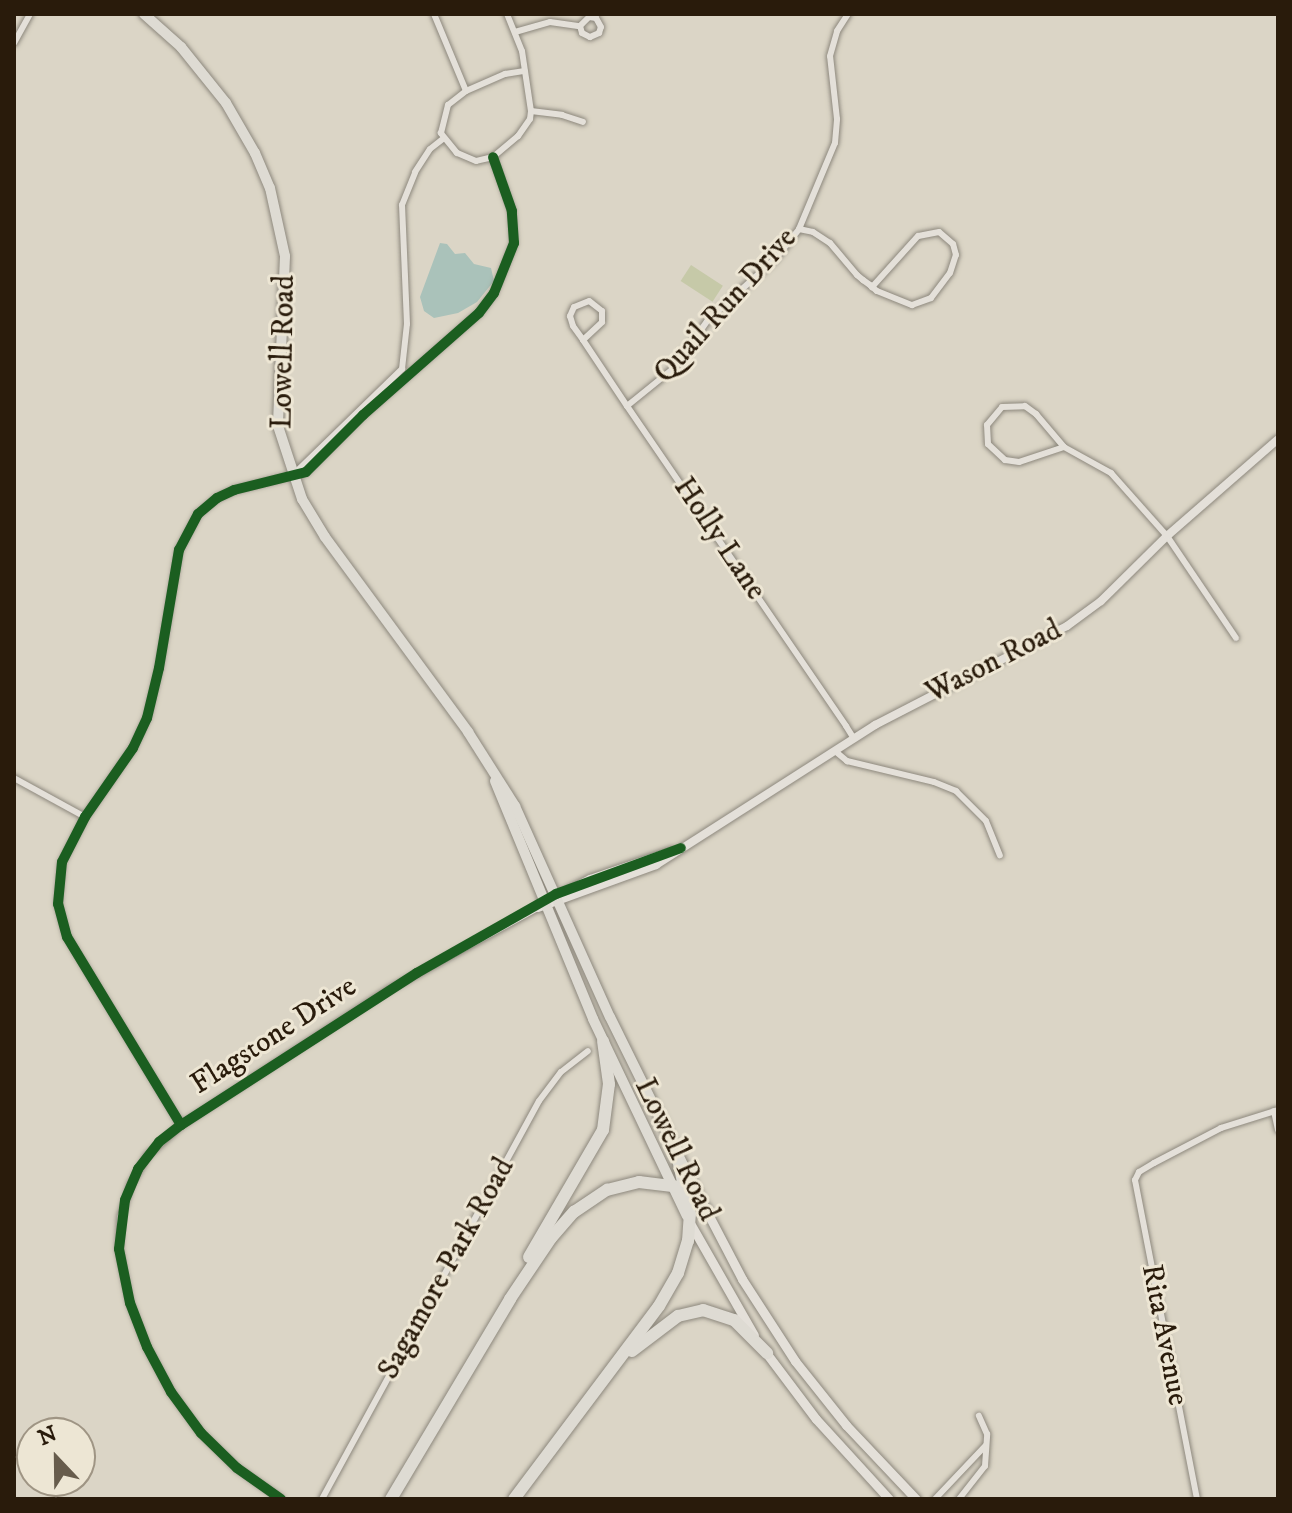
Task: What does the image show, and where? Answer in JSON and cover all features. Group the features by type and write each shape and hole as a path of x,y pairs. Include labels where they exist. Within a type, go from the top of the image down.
{"highway":[{"path":"391,1499 600,1137 609,1092 603,1041"},
{"path":"514,1499 670,1289 683,1257 690,1223 688,1192 676,1150"},
{"path":"496,1320 551,1238 579,1208 601,1193 626,1184 672,1185 688,1192 706,1210"},
{"path":"599,1384 648,1336 673,1318 695,1310 715,1311 731,1318 767,1353"}],"main road":[{"name":"Lowell Road","path":"144,14 181,47 226,103 255,153 270,188 285,256 278,426 292,477 325,537 491,767 522,819 599,995 742,1279 795,1361 846,1425 916,1499"},
{"name":"Lowell Road","path":"491,767 542,906 690,1223 767,1353 816,1419 889,1499"}],"street":[{"path":"14,43 30,14"},
{"path":"434,14 466,91"},
{"path":"443,139 464,157 476,161 493,157 527,126 531,111 525,71 507,14"},
{"name":"Quail Run Drive","path":"627,406 674,368 708,320 775,259 799,229 835,143 837,119 830,56 837,31 848,14"},
{"path":"515,32 547,22 580,26"},
{"path":"443,139 444,112 466,91 505,74 525,71"},
{"path":"531,111 562,115 583,122"},
{"path":"292,477 391,383 405,359 407,324 399,218 415,172 430,149 443,139"},
{"path":"181,1125 74,952 61,921 60,871 85,817 128,756 147,718 159,668 179,550 191,523 203,508 225,494 292,477 314,465 363,415 479,313 494,293 514,243 514,226 493,157"},
{"path":"799,229 813,232 830,243 872,287 906,304 926,303 954,267 956,255 953,244 939,232 922,234 872,287"},
{"name":"Holly Lane","path":"583,340 602,322 602,311 589,301 578,303 570,316 583,340 854,739"},
{"path":"405,359 415,371"},
{"path":"1064,447 1019,462 1005,460 988,444 987,425 1002,407 1025,406 1064,447 1111,473 1167,536 1236,638"},
{"name":"Wason Road","path":"542,906 557,898 649,868 931,694 1067,626 1101,601 1167,536 1278,439"},
{"path":"835,751 847,761 934,782 956,791 986,821 1000,855"},
{"path":"14,778 85,817"},
{"name":"Flagstone Drive","path":"281,1499 224,1457 190,1420 162,1377 130,1303 119,1249 125,1200 148,1155 181,1125 398,984 542,906"},
{"name":"Sagamore Park Road","path":"322,1499 539,1101 561,1072 588,1051"},
{"path":"1276,1110 1278,1130"},
{"name":"Rita Avenue","path":"1197,1499 1136,1194 1139,1172 1221,1128 1276,1110"},
{"path":"959,1499 984,1470 987,1442 979,1416"},
{"path":"935,1499 987,1442"}],"green space":[{"path":"691,265 723,286 713,302 681,281"}],"water":[{"path":"440,243 447,244 455,254 465,253 474,264 491,268 494,281 477,302 458,313 434,318 424,311 420,297"}],"cycle path":[{"path":"181,1125 67,937 58,904 62,862 85,817 133,748 147,718 159,668 179,550 198,514 217,498 234,490 306,472 363,415 479,313 494,293 514,243 512,211 493,157"},
{"path":"281,1499 237,1468 201,1433 171,1392 147,1347 130,1303 119,1249 125,1200 138,1169 159,1142 181,1125 417,973 556,894 681,848"}]}
